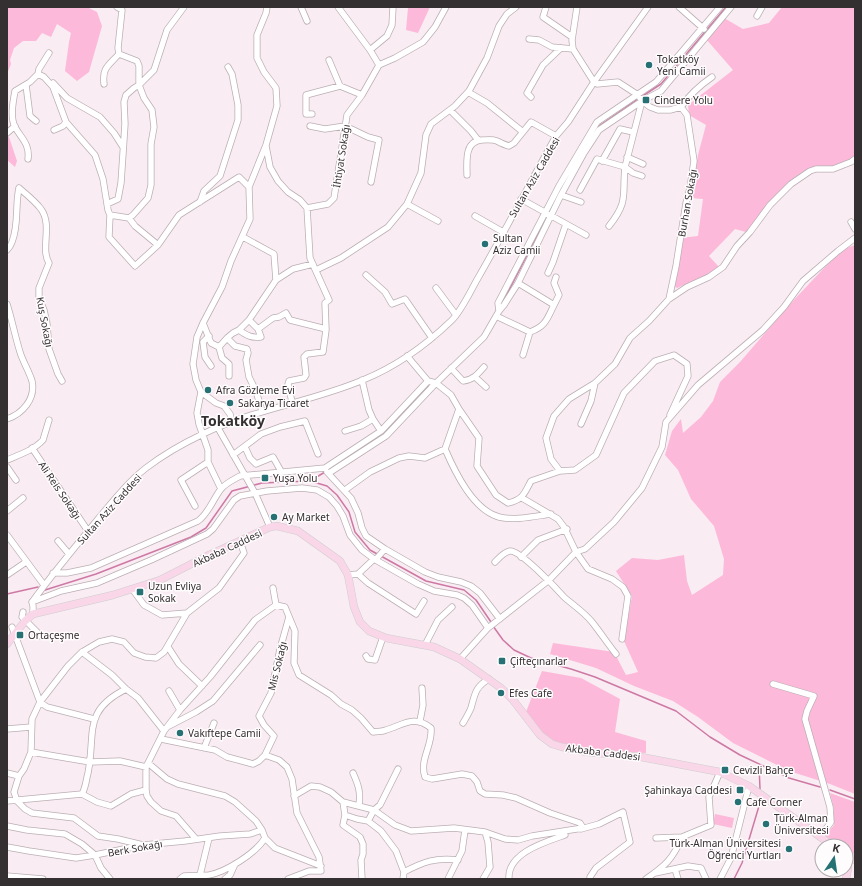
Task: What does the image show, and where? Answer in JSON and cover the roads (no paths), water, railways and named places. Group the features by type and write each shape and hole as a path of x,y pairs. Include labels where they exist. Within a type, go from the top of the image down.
{"main road":[{"name":"Akbaba Caddesi","path":"33,614 132,590 160,580 270,527 277,526 298,531 340,561 348,575 354,607 360,622 369,631 383,637 442,649 460,659 489,679 513,700 540,735 552,744 587,752 641,757 720,772 749,786 820,837"},
{"path":"7,644 13,630 33,614"},
{"path":"848,879 855,874"}],"street":[{"path":"107,204 118,199 121,183 125,124 124,102 126,96 134,88 140,85 154,70 167,30 184,7"},
{"path":"221,489 208,462 208,450 199,424 197,413 201,392 196,380 193,364 197,337 222,287 231,261 250,219 249,187 266,145 277,106 276,88 264,72 257,58 257,35 267,7"},
{"path":"301,7 307,21"},
{"path":"338,7 370,50 379,65 395,58 423,42 435,28 446,7"},
{"path":"370,50 387,36 392,25 393,7"},
{"path":"316,270 341,258 388,227 407,204 421,173 426,135 431,124 450,110 468,92 487,58 499,26 507,14 516,7"},
{"path":"546,7 543,17 572,37"},
{"path":"577,7 572,37 573,49 594,82 597,84 618,82 638,95 642,101 650,107 658,110 670,110 681,107 698,86 712,77"},
{"name":"Sultan Aziz Caddesi","path":"32,602 53,573 88,531 129,483 146,468 202,434 262,411 362,380 389,368 432,338 453,320 556,136 568,122 594,82 648,7"},
{"path":"679,7 708,33"},
{"path":"497,313 498,303 559,186 596,122 656,82 720,7"},
{"path":"53,573 67,573 91,568 198,521 221,489 228,482 282,473 327,471 386,436 436,383 484,337 497,313 518,283 561,195 584,153 600,130 642,101 662,91 708,33 731,7"},
{"path":"757,16 762,7"},
{"path":"119,8 119,54"},
{"path":"529,39 539,40 552,47 573,49"},
{"path":"531,97 527,93 543,65 561,48"},
{"path":"28,159 28,152 23,136 15,126 13,105 15,92 26,85 38,74 39,69 49,53"},
{"path":"119,54 137,61 139,66 140,85 144,98 152,110 154,127 151,144 151,185 148,198 130,218"},
{"path":"104,84 103,74 106,68 119,54"},
{"path":"329,60 340,86"},
{"name":"İhtiyat Sokağı","path":"307,208 328,204 334,198 347,115 362,95 379,65"},
{"path":"200,202 204,191 220,176 238,120 238,105 232,74 228,67"},
{"path":"38,74 55,84 67,98 100,117 114,133 123,149"},
{"path":"44,77 53,87 66,122 95,155 110,215 109,238 135,266 158,245 179,215 239,177 249,187"},
{"path":"26,85 30,116 36,121"},
{"path":"312,114 306,114 306,95 340,86 362,95"},
{"path":"468,92 487,104 523,132"},
{"path":"609,226 618,215 623,204 625,167 642,101"},
{"name":"Burhan Sokağı","path":"669,299 694,161 686,115 681,107"},
{"path":"450,110 478,140"},
{"path":"54,130 63,126 66,122"},
{"path":"467,175 466,160 469,147 472,143 478,140 496,141 509,146 531,122 556,136"},
{"path":"7,133 15,126"},
{"path":"310,126 325,129 345,126 368,137 379,140 371,182"},
{"path":"602,161 620,129 633,132"},
{"path":"266,145 270,167 278,181 288,192 300,200 307,208 310,258 329,300 325,303 326,329 323,352 307,354 304,357 306,375 304,378 289,381 288,384 292,402"},
{"path":"627,157 643,164"},
{"path":"580,190 597,159 625,167 633,173 642,176"},
{"path":"560,471 551,459 546,438 554,416 570,399 595,383 615,364 630,338 649,321 669,299 709,277 723,267 737,246 750,232 770,205 791,184 810,171 816,169 833,169 855,159"},
{"name":"Kuş Sokağı","path":"7,248 12,244 16,227 16,199 19,188 42,210 47,226 46,258 49,263 39,288 39,298 44,310 47,324 49,349 62,381"},
{"path":"561,195 581,202"},
{"path":"521,199 586,235"},
{"path":"407,204 438,221"},
{"path":"110,215 130,218 135,226 158,245"},
{"path":"475,216 503,232"},
{"path":"851,222 855,229"},
{"path":"548,273 566,224"},
{"path":"243,237 274,254 276,280"},
{"path":"666,422 698,385 762,330 784,307 803,281 855,238"},
{"path":"229,376 229,364 222,358 220,347 227,338 239,330 249,320 276,280 293,269 313,264"},
{"path":"366,275 384,292 392,304 405,299 432,338"},
{"path":"497,313 530,332 539,329 544,324 559,295 554,283 556,278"},
{"path":"518,283 554,305"},
{"path":"436,288 456,315"},
{"path":"7,304 20,352 32,381 30,399 16,416 7,419"},
{"path":"258,328 273,318 286,313 290,320 326,329"},
{"path":"239,330 245,335 254,338 261,337 258,328 249,320"},
{"path":"203,323 211,343 220,347"},
{"path":"523,356 530,332"},
{"path":"209,336 203,342 205,357 211,366"},
{"path":"227,338 235,346 247,349 248,353 246,360 249,377 256,391 262,411"},
{"path":"407,356 428,380 436,383 451,395 479,438 477,466 496,495 508,504 516,502 522,498 531,481 560,471 575,470 596,455 624,392 655,361 674,355 687,364 688,376 666,422 662,447 642,488 614,522 586,549 576,552 548,580 490,627 460,659"},
{"path":"451,368 463,382 475,378 484,367"},
{"path":"475,378 486,387"},
{"path":"362,380 369,410 381,431"},
{"path":"327,471 381,431 428,380"},
{"path":"582,424 591,401 595,383"},
{"path":"201,392 224,406 230,414 232,422"},
{"path":"459,409 445,449 456,475 465,488 487,512 500,517 520,518 551,514"},
{"path":"345,431 361,426 374,419"},
{"path":"7,460 32,448 43,440 49,420"},
{"path":"233,455 261,434 280,427 305,421 318,454"},
{"path":"218,428 254,492 270,527"},
{"path":"245,447 250,458 256,464 273,457 282,473"},
{"name":"Ali Reis Sokağı","path":"32,448 88,531"},
{"path":"345,490 370,472 398,458 409,456 425,458 445,449"},
{"path":"195,506 181,480 208,462"},
{"path":"7,467 16,480"},
{"path":"327,471 351,498 366,536 384,550 432,575 471,586 480,593 500,619"},
{"path":"33,614 32,602 68,589 97,583 207,534 234,500 240,496 254,492 302,488 322,492 329,497 339,509 350,535 357,545 375,559 424,587 457,595 467,600 490,627"},
{"path":"7,511 23,498"},
{"path":"522,498 558,519 566,530 576,552 588,569 612,579 623,587 628,596 622,639"},
{"path":"521,557 538,540 566,530"},
{"path":"7,535 44,585"},
{"path":"58,541 69,554"},
{"path":"143,845 98,836 74,818 32,813 25,810 17,801 14,792 19,776 24,769 31,752 32,719 40,702 64,672 82,652 99,642 112,639 124,642 134,653 145,657 156,658 164,652 187,613 219,588 244,553 240,541"},
{"path":"348,575 358,574 384,550"},
{"path":"494,562 504,553 510,551 521,557 548,580 591,621 616,654"},
{"path":"7,575 26,562"},
{"path":"358,574 368,583 416,614 424,601"},
{"path":"273,588 276,605"},
{"path":"132,590 144,605 162,615 187,613"},
{"path":"196,839 176,816 161,811 147,796 147,765 166,729 180,710 202,686 254,620 276,605 285,607 295,632 294,663 299,674 331,695 341,704 352,710 373,732 384,731 408,722 420,721 431,728 432,735 424,759 423,772 425,776 432,779 462,774 472,776 477,782 480,792 516,798 550,813 580,823 583,828"},
{"path":"425,645 438,620 452,607"},
{"path":"23,612 22,617 41,636"},
{"name":"Mis Sokağı","path":"265,754 274,736 264,725 259,716 271,693 280,649 290,617"},
{"path":"13,630 40,702 47,708 94,720"},
{"path":"366,656 368,659 375,660 383,637"},
{"path":"166,729 212,701 260,645"},
{"path":"168,647 179,664 202,686"},
{"path":"82,652 112,675 126,689 138,698 166,729"},
{"path":"463,723 471,709 477,689 481,684 489,679"},
{"path":"773,684 814,696 807,711 806,719 830,807 830,822 820,837"},
{"path":"420,721 423,705 422,688"},
{"path":"82,794 85,788 90,762 94,720 100,707 106,701 126,689"},
{"path":"169,691 180,710"},
{"path":"204,748 214,723"},
{"path":"7,729 31,727"},
{"path":"161,739 214,750 234,759 253,764 259,761 265,754 280,760 287,767 292,779 297,813 319,856 320,868"},
{"path":"31,752 90,762 120,761 147,765 178,784 225,796 235,802 256,821 265,838 275,848 320,868"},
{"path":"368,821 374,810 380,805 398,769"},
{"path":"656,838 682,837 711,825 709,797 720,772"},
{"path":"7,773 19,776"},
{"path":"353,773 359,785 359,805"},
{"path":"294,796 311,786 320,787 331,792 343,802 374,810 395,825 411,831 454,828 485,832 505,839 518,840 532,836 599,824 623,812 630,842 596,868 590,879"},
{"path":"720,879 731,858 749,786"},
{"path":"7,801 82,794 97,802 111,806 131,794 146,790"},
{"path":"343,802 345,815 343,825 360,837 364,844 361,860 362,879"},
{"path":"345,815 368,821 381,831 396,851 404,872 403,879"},
{"path":"7,826 27,830 65,834 82,844 95,855 101,868 110,879"},
{"path":"509,879 510,866 514,860 541,843 583,828"},
{"name":"Berk Sokağı","path":"7,846 76,858 143,845 250,834 262,830"},
{"path":"448,879 462,851 465,830"},
{"path":"482,879 490,867 488,842 485,832"},
{"path":"646,879 670,860 682,837"},
{"path":"200,875 209,838"},
{"path":"180,879 184,876 210,875 235,864 262,844 265,838"},
{"path":"404,872 423,862 446,858 458,860"},
{"path":"225,879 230,875 235,864"},
{"path":"655,873 688,866 697,867 702,870 706,879"},
{"path":"288,879 320,868"},
{"path":"675,869 678,879"},
{"path":"7,876 43,879"}],"waterway":[{"path":"641,97 661,84 726,7"},
{"path":"596,129 638,99"},
{"path":"504,300 547,216"},
{"path":"45,590 96,574 191,537 206,528 232,491 262,483 310,481 325,472"},
{"path":"310,481 327,486 337,495 349,512 355,532 370,550 426,581 464,590 476,600 491,622"},
{"path":"7,594 38,587"},
{"path":"493,626 503,640 514,650 531,658 595,677 676,711 710,737 740,755 789,778 820,787"},
{"path":"759,765 760,789"},
{"path":"830,790 855,799"},
{"path":"734,879 742,863 759,806 759,799"}],"place":[{"name":"Tokatköy Yeni Camii","path":"649,65"},
{"name":"Cindere Yolu","path":"646,100"},
{"name":"Sultan Aziz Camii","path":"485,244"},
{"name":"Afra Gözleme Evi","path":"208,390"},
{"name":"Sakarya Ticaret","path":"230,403"},
{"name":"Yuşa Yolu","path":"265,478"},
{"name":"Ay Market","path":"274,517"},
{"name":"Uzun Evliya Sokak","path":"140,592"},
{"name":"Ortaçeşme","path":"20,635"},
{"name":"Çifteçınarlar","path":"502,661"},
{"name":"Efes Cafe","path":"501,693"},
{"name":"Vakıftepe Camii","path":"180,733"},
{"name":"Cevizli Bahçe","path":"725,770"},
{"name":"Şahinkaya Caddesi","path":"740,790"},
{"name":"Cafe Corner","path":"738,802"},
{"name":"Türk-Alman Üniversitesi","path":"766,824"},
{"name":"Türk-Alman Üniversitesi Öğrenci Yurtları","path":"789,849"}],"district":[{"name":"Tokatköy","path":"233,421"}]}
